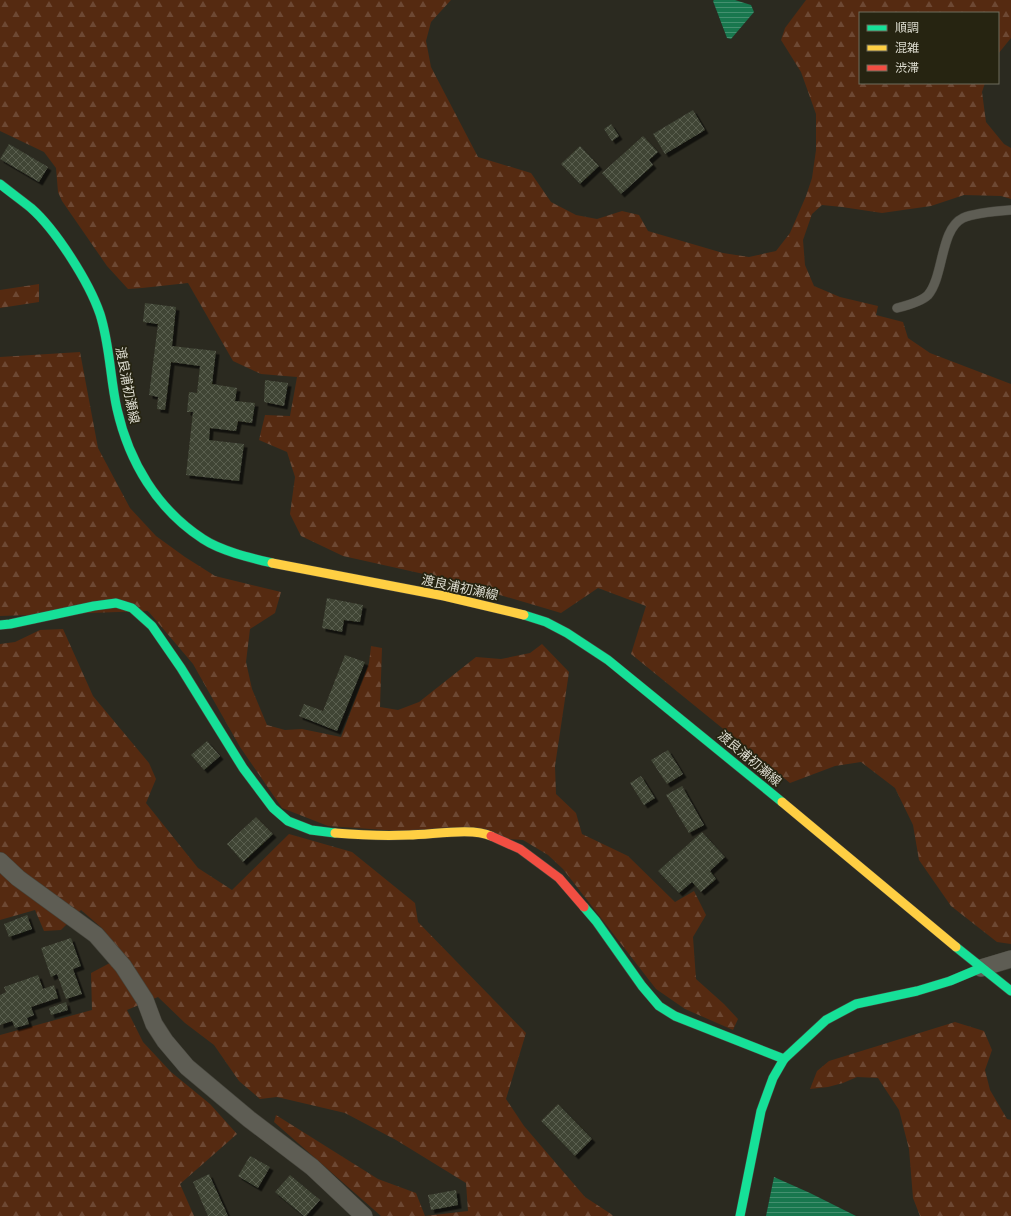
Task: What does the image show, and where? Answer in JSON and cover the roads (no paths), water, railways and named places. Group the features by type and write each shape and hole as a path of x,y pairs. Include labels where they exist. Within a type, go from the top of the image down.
{"street":[{"name":"渡良浦初瀬線","path":"0,184 32,209 55,235 88,285 100,314 106,338 117,409 130,448 141,473 157,498 179,520 204,540 236,554 271,563 444,596 506,610 546,622 567,633 608,660 698,732 981,968 1011,991"},
{"path":"0,625 116,603 132,608 152,626 181,668 251,779 272,808 288,821 311,830 338,833 409,835 450,832 485,833 520,849 558,878 578,900 596,921 626,965 659,1006 675,1016 784,1060"},
{"path":"0,861 18,878 96,935 123,966 146,1000 154,1024 187,1067 249,1119 312,1167 364,1216"},
{"path":"740,1216 761,1111 773,1078 784,1060 826,1020 856,1004 917,991 1011,959"}],"lane":[{"path":"897,308 906,306 927,296 935,281 949,232 962,219 1011,210"}]}
